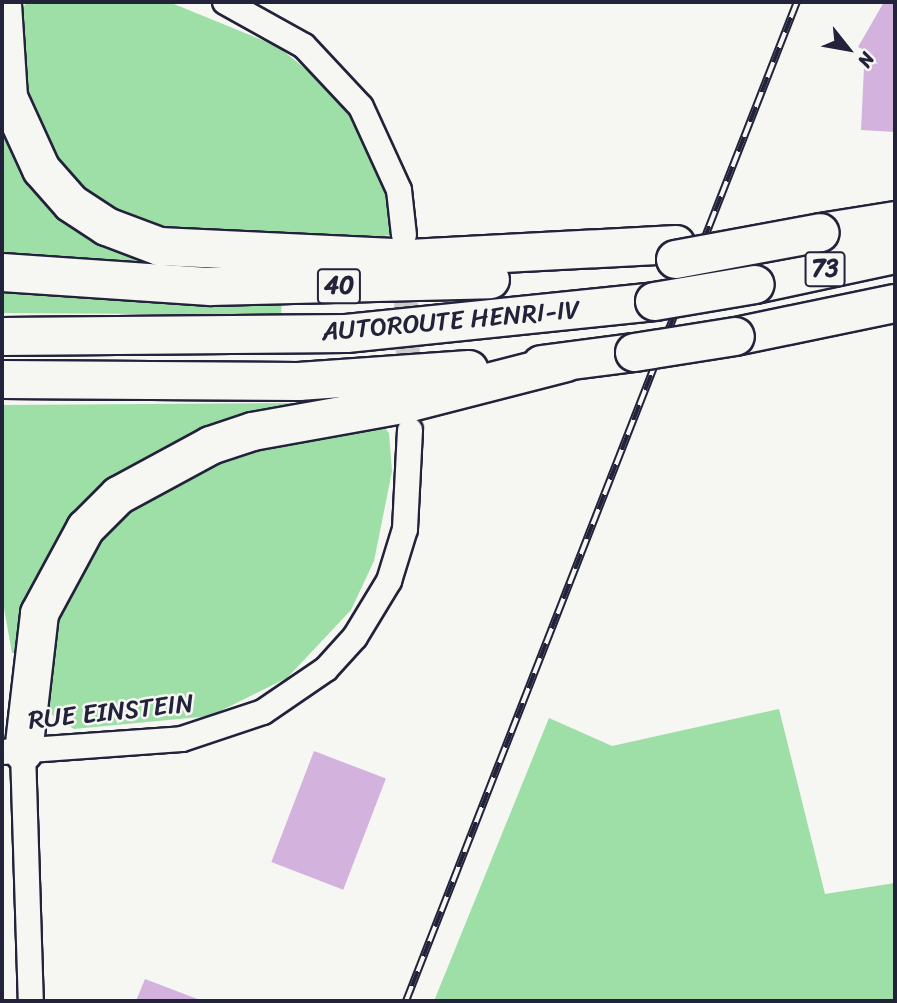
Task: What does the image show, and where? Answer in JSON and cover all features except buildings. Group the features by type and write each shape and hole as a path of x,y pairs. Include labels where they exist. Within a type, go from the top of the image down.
{"highway":[{"path":"2,4 8,97 41,169 94,218 159,246 409,258 676,252"},
{"name":"40","path":"2,272 302,287 459,282 895,220"},
{"name":"AUTOROUTE HENRI-IV","path":"2,335 346,333 654,301 755,284 895,254"},
{"name":"AUTOROUTE HENRI-IV","path":"2,379 298,381 566,362 735,336 895,303"},
{"path":"12,752 38,613 85,528 118,495 210,445 253,431 402,404 566,362"}],"street":[{"path":"225,2 304,46 361,107 399,190 404,235"},
{"name":"RUE EINSTEIN","path":"12,752 182,739 263,712 326,669 389,581 405,529 410,430"},
{"path":"12,752 31,1001"}],"green space":[{"path":"27,2 169,2 277,46 317,78 358,125 386,187 391,235 316,244 176,239 72,190 24,111 19,13"},
{"path":"2,112 34,181 258,274 2,259"},
{"path":"2,288 282,300 281,315 2,313"},
{"path":"301,403 303,412 120,483 21,653 12,653 2,597 2,405"},
{"path":"381,424 389,433 392,471 374,561 351,610 287,678 210,716 74,729 53,716 46,700 46,627 78,564 122,511 166,482 253,448"},
{"path":"779,709 825,894 895,883 895,1001 434,1001 549,718 612,746"}],"tunnel":[{"path":"405,267 409,388"}],"railway":[{"path":"406,1001 797,2"}]}
